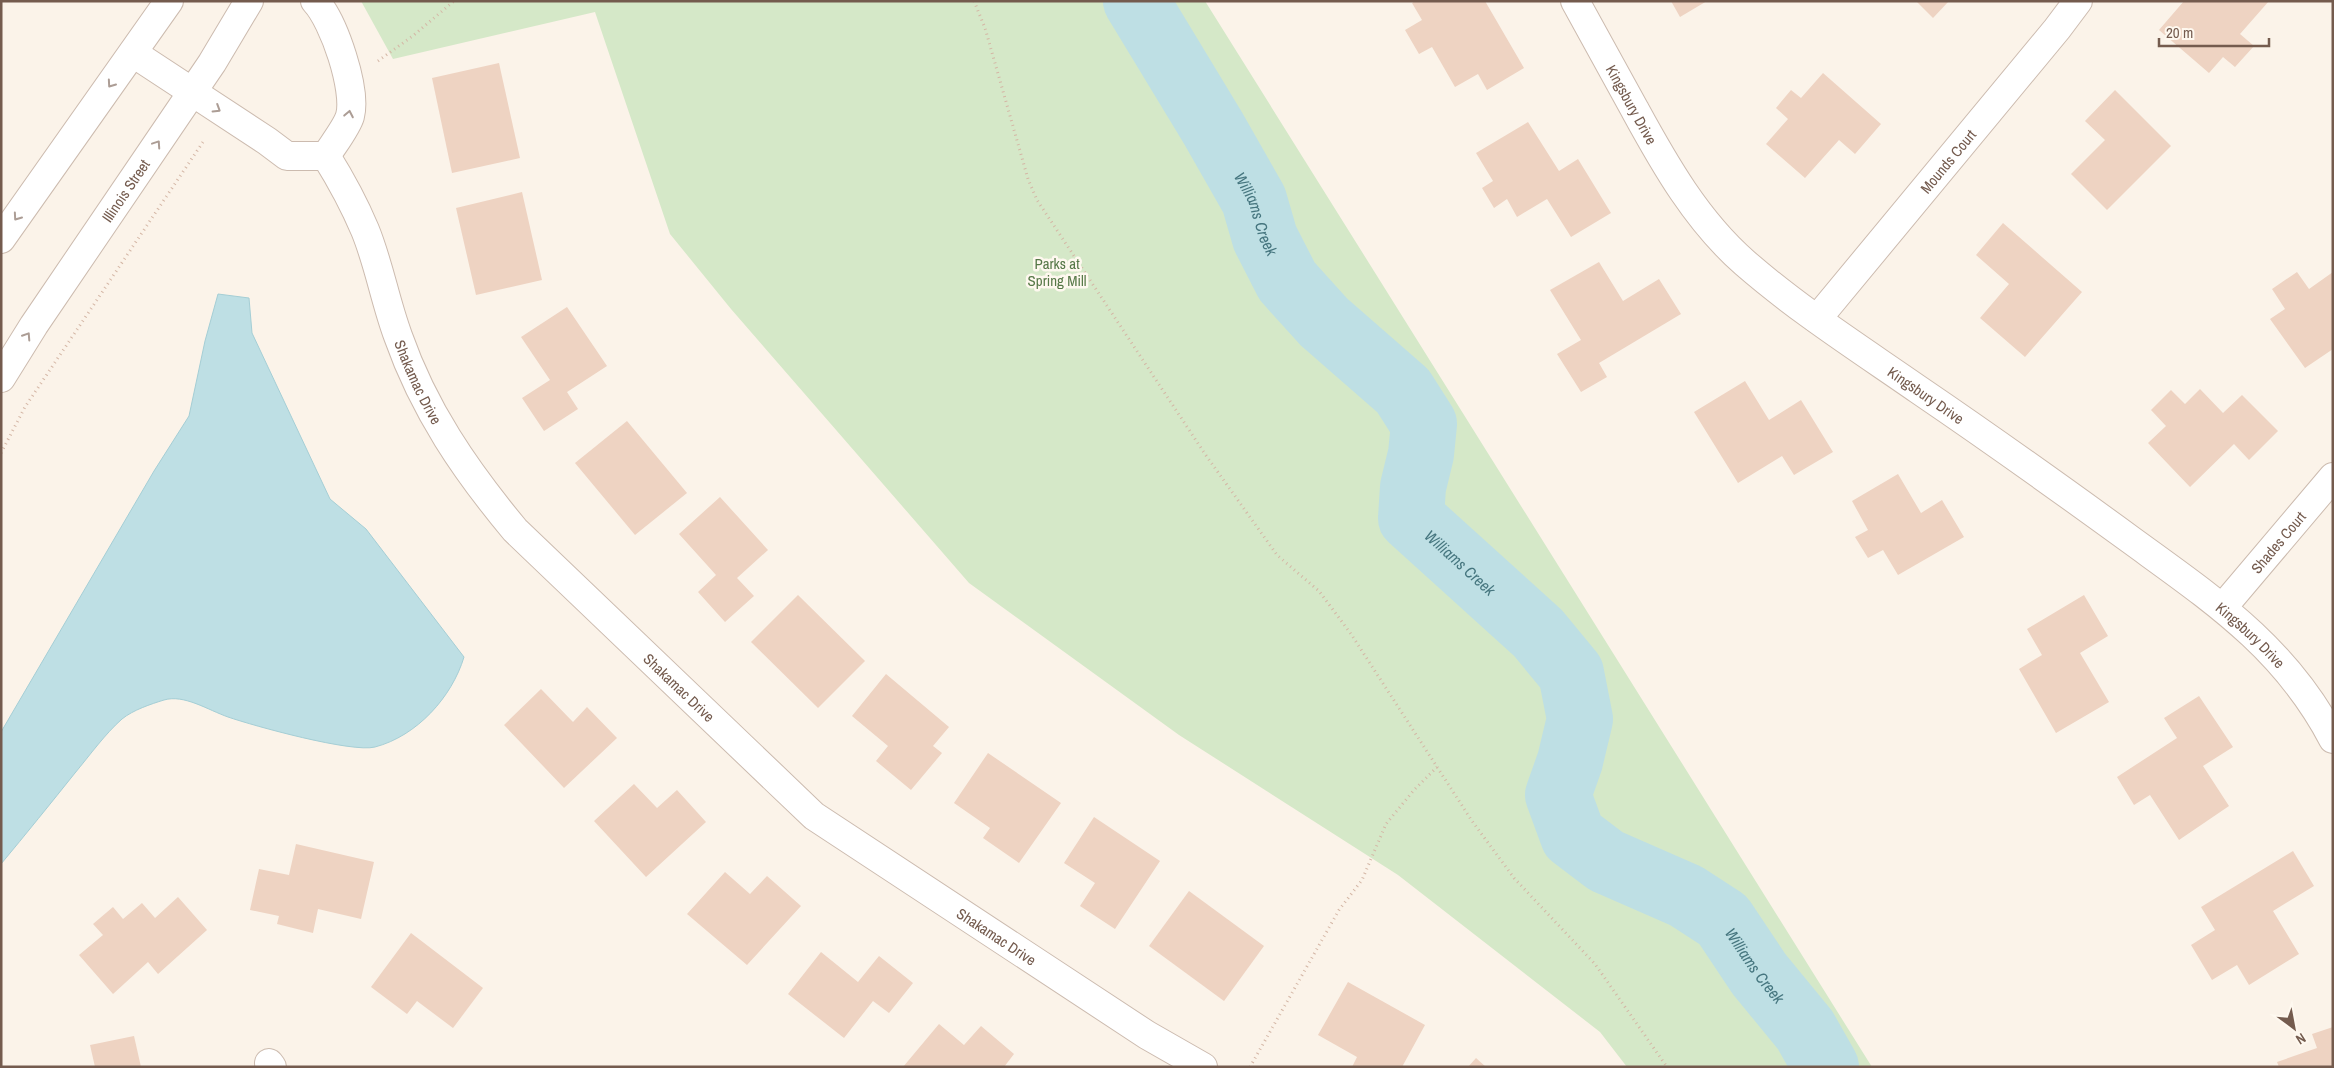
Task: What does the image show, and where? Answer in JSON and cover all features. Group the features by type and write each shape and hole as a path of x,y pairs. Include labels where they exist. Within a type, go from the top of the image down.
{"street":[{"path":"1,239 169,1"},
{"name":"Illinois Street","path":"1,378 34,325 192,94 249,1"},
{"path":"133,53 287,156 326,156 350,117 351,96 338,43 326,15 315,1"},
{"name":"Kingsbury Drive","path":"1575,1 1663,161 1687,198 1744,261 1817,320 2042,474 2223,607 2260,639 2286,669 2322,718 2333,739"},
{"name":"Mounds Court","path":"1817,320 2058,29 2078,1"},
{"name":"Shakamac Drive","path":"326,156 344,183 365,231 398,336 422,393 448,442 478,486 515,530 814,816 1147,1035 1203,1067"},
{"name":"Shades Court","path":"2223,607 2333,477"}],"path":[{"path":"346,75 380,60 414,35 454,1"},
{"path":"974,1 985,28 1028,179 1037,200 1205,454 1277,555 1319,591 1351,634 1472,821 1514,878 1595,964 1667,1067"},
{"path":"1,452 25,407 222,113"},
{"path":"1250,1067 1339,910 1362,880 1386,824 1414,790 1437,767"}],"green space":[{"name":"Parks at Spring Mill","path":"361,1 1205,1 1872,1067 1627,1067 1600,1032 1398,875 1179,735 969,583 731,309 670,234 595,12 393,59"}],"water":[{"path":"218,294 249,298 252,333 330,499 366,529 464,657 451,686 431,713 405,734 375,747 346,746 303,738 241,721 180,699 164,700 142,708 126,716 110,731 1,864 1,732 154,471 189,416 205,341"}],"building":[{"path":"1415,1 1485,1 1524,68 1487,90 1478,74 1455,87 1432,47 1419,54 1405,30 1422,20 1412,3"},
{"path":"1671,1 1707,1 1680,17"},
{"path":"1916,1 1949,1 1933,18"},
{"path":"2184,1 2269,1 2240,34 2254,46 2235,67 2223,57 2209,73 2159,30"},
{"path":"499,63 520,158 452,173 432,78"},
{"path":"1823,73 1881,124 1855,154 1839,140 1805,178 1766,144 1788,119 1776,108 1791,90 1801,98"},
{"path":"2115,90 2171,146 2107,210 2071,174 2105,140 2085,121"},
{"path":"1528,122 1559,171 1578,159 1611,213 1571,237 1547,199 1517,217 1507,199 1494,208 1482,188 1493,181 1476,153"},
{"path":"522,192 542,280 476,295 456,208"},
{"path":"2003,223 2082,292 2025,357 1980,318 2009,284 1976,255"},
{"path":"1599,262 1623,301 1659,279 1681,314 1599,363 1607,377 1581,392 1557,354 1581,340 1550,290"},
{"path":"2297,272 2309,289 2333,272 2333,349 2305,368 2270,319 2285,309 2272,289"},
{"path":"567,307 607,366 567,392 578,409 544,431 522,398 550,380 521,337"},
{"path":"1745,381 1769,420 1801,400 1833,452 1794,475 1782,456 1738,483 1694,412"},
{"path":"2200,389 2223,413 2242,395 2278,431 2249,460 2234,444 2190,487 2148,443 2166,426 2151,410 2171,390 2185,404"},
{"path":"627,421 687,493 635,535 575,463"},
{"path":"1898,474 1921,513 1942,500 1964,537 1898,575 1883,550 1868,558 1855,537 1868,530 1852,501"},
{"path":"720,497 768,550 737,578 754,596 725,622 698,592 716,575 679,534"},
{"path":"798,595 865,661 818,708 751,642"},
{"path":"2084,595 2108,636 2080,653 2109,702 2056,733 2019,669 2042,655 2027,629"},
{"path":"886,674 949,727 933,746 942,753 911,790 876,761 888,746 852,716"},
{"path":"541,689 573,722 587,707 617,738 564,788 504,725"},
{"path":"2199,696 2233,747 2203,766 2229,806 2179,840 2150,795 2134,805 2117,777 2177,738 2164,718"},
{"path":"988,753 1061,803 1019,863 983,838 990,828 954,803"},
{"path":"634,784 657,808 677,790 706,822 646,877 594,821"},
{"path":"1094,817 1160,861 1115,929 1080,906 1095,883 1064,863"},
{"path":"296,844 374,862 361,919 318,909 313,933 277,924 279,916 250,910 259,869 289,875"},
{"path":"2293,851 2314,886 2273,911 2299,954 2249,985 2237,965 2212,980 2191,945 2215,930 2201,907"},
{"path":"725,872 750,894 767,876 801,906 747,965 687,914"},
{"path":"1189,891 1264,946 1224,1001 1149,946"},
{"path":"178,897 207,930 158,974 148,962 113,994 79,955 103,935 93,924 113,907 123,919 142,903 155,918"},
{"path":"411,933 483,988 453,1028 417,1001 407,1014 371,987"},
{"path":"821,952 858,982 879,956 913,983 889,1013 873,1001 844,1038 788,994"},
{"path":"1348,982 1425,1025 1402,1067 1352,1067 1357,1057 1318,1035"},
{"path":"939,1024 964,1045 981,1026 1014,1054 1004,1067 903,1067"},
{"path":"2333,1027 2333,1067 2279,1067 2277,1062 2317,1048 2312,1034"},
{"path":"134,1036 141,1067 95,1067 90,1045"},
{"path":"1476,1058 1486,1067 1468,1067"}],"waterway":[{"name":"Williams Creek","path":"1136,1 1254,200 1265,238 1287,281 1324,322 1403,391 1424,424 1421,454 1413,487 1411,518 1538,633 1571,673 1580,719 1570,761 1558,795 1573,836 1606,861 1686,896 1723,920 1759,974 1805,1030 1826,1067"}]}
